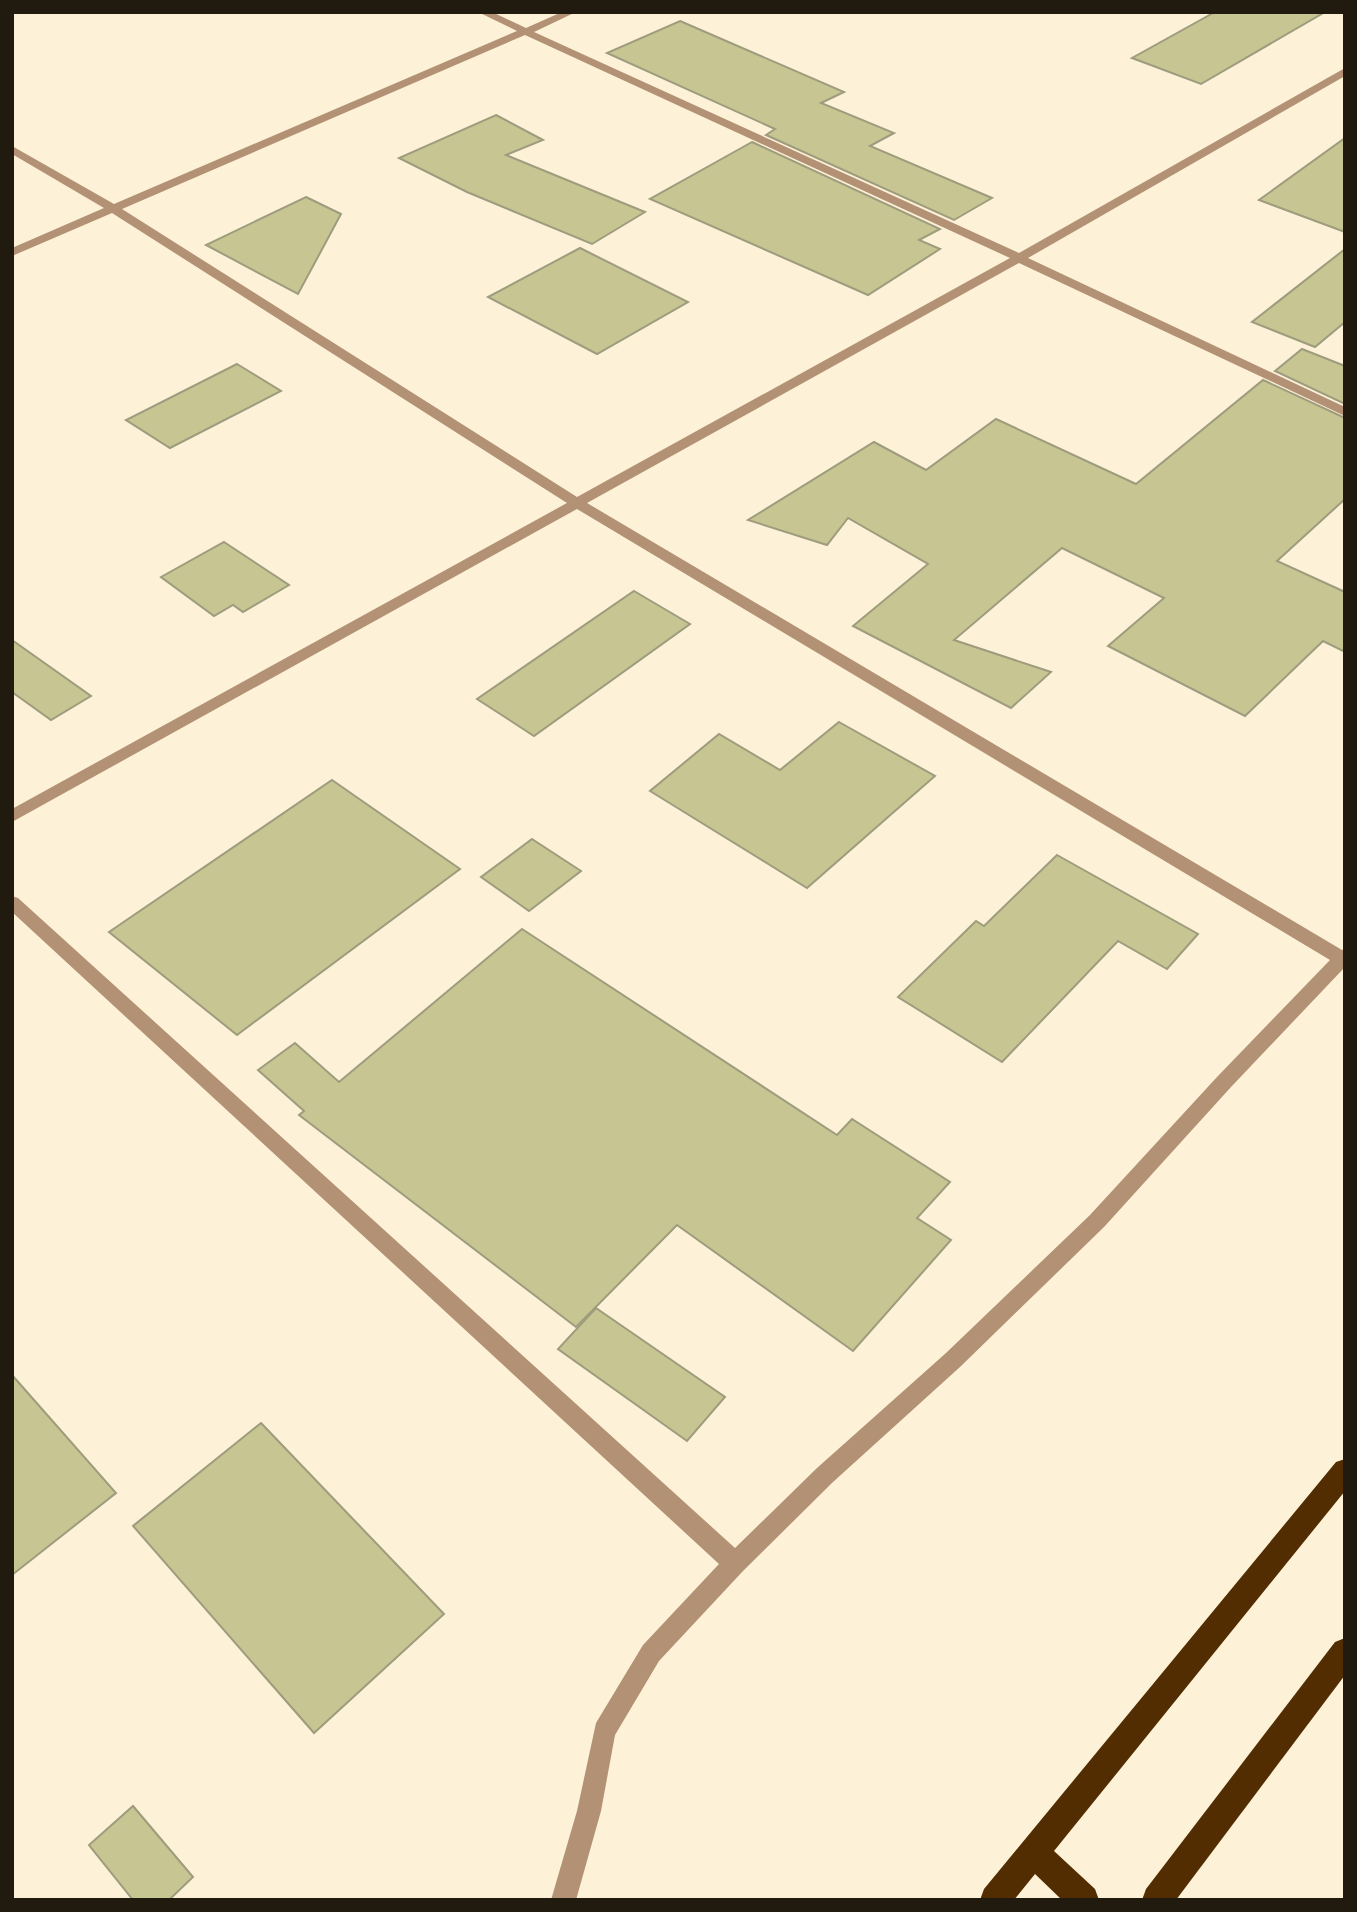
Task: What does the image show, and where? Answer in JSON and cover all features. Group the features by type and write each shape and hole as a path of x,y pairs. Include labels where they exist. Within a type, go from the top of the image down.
{"highway":[{"path":"995,1900 1345,1471"},
{"path":"1157,1900 1345,1652"},
{"path":"1034,1853 1084,1900"}],"lane":[{"path":"483,12 1019,258 1345,412"},
{"path":"12,253 571,12"},
{"path":"12,816 1019,258 1345,71"},
{"path":"12,149 114,209 575,502 1344,958 1224,1082 1097,1221 953,1360 825,1475 735,1563 651,1653 604,1731 589,1811 563,1900"},
{"path":"12,902 735,1563"}],"building":[{"path":"1215,12 1325,12 1201,84 1132,58"},
{"path":"680,21 844,92 821,103 894,133 870,146 992,198 954,220 766,135 775,129 607,53"},
{"path":"496,115 543,140 506,155 645,212 592,244 467,192 399,158"},
{"path":"1345,138 1345,232 1259,200"},
{"path":"752,142 940,229 919,240 940,249 868,295 650,199"},
{"path":"306,197 341,214 298,294 206,245"},
{"path":"580,248 688,302 597,354 488,297"},
{"path":"1345,249 1345,322 1315,347 1252,322"},
{"path":"1302,349 1345,366 1345,404 1275,371"},
{"path":"237,364 281,391 170,448 126,420"},
{"path":"1263,380 1345,418 1345,499 1277,561 1345,592 1345,652 1323,641 1245,716 1108,646 1164,598 1062,548 954,640 1051,672 1011,708 853,626 928,564 848,518 827,545 748,520 874,442 926,470 996,419 1136,484"},
{"path":"224,542 289,585 243,612 233,605 214,616 161,577"},
{"path":"634,591 690,624 534,736 477,699"},
{"path":"12,640 91,696 51,720 12,692"},
{"path":"839,722 935,776 807,888 650,791 719,734 780,770"},
{"path":"332,780 460,869 237,1035 109,932"},
{"path":"532,839 581,871 529,911 481,877"},
{"path":"1057,855 1198,934 1167,969 1118,941 1002,1062 898,997 976,921 984,926"},
{"path":"522,929 837,1135 852,1119 950,1182 917,1218 951,1240 853,1351 677,1225 576,1327 299,1115 304,1111 258,1070 295,1043 339,1082"},
{"path":"596,1308 725,1397 687,1441 558,1349"},
{"path":"12,1375 116,1493 12,1575"},
{"path":"261,1423 444,1614 314,1733 133,1526"},
{"path":"133,1806 193,1877 169,1900 133,1900 89,1845"}]}
